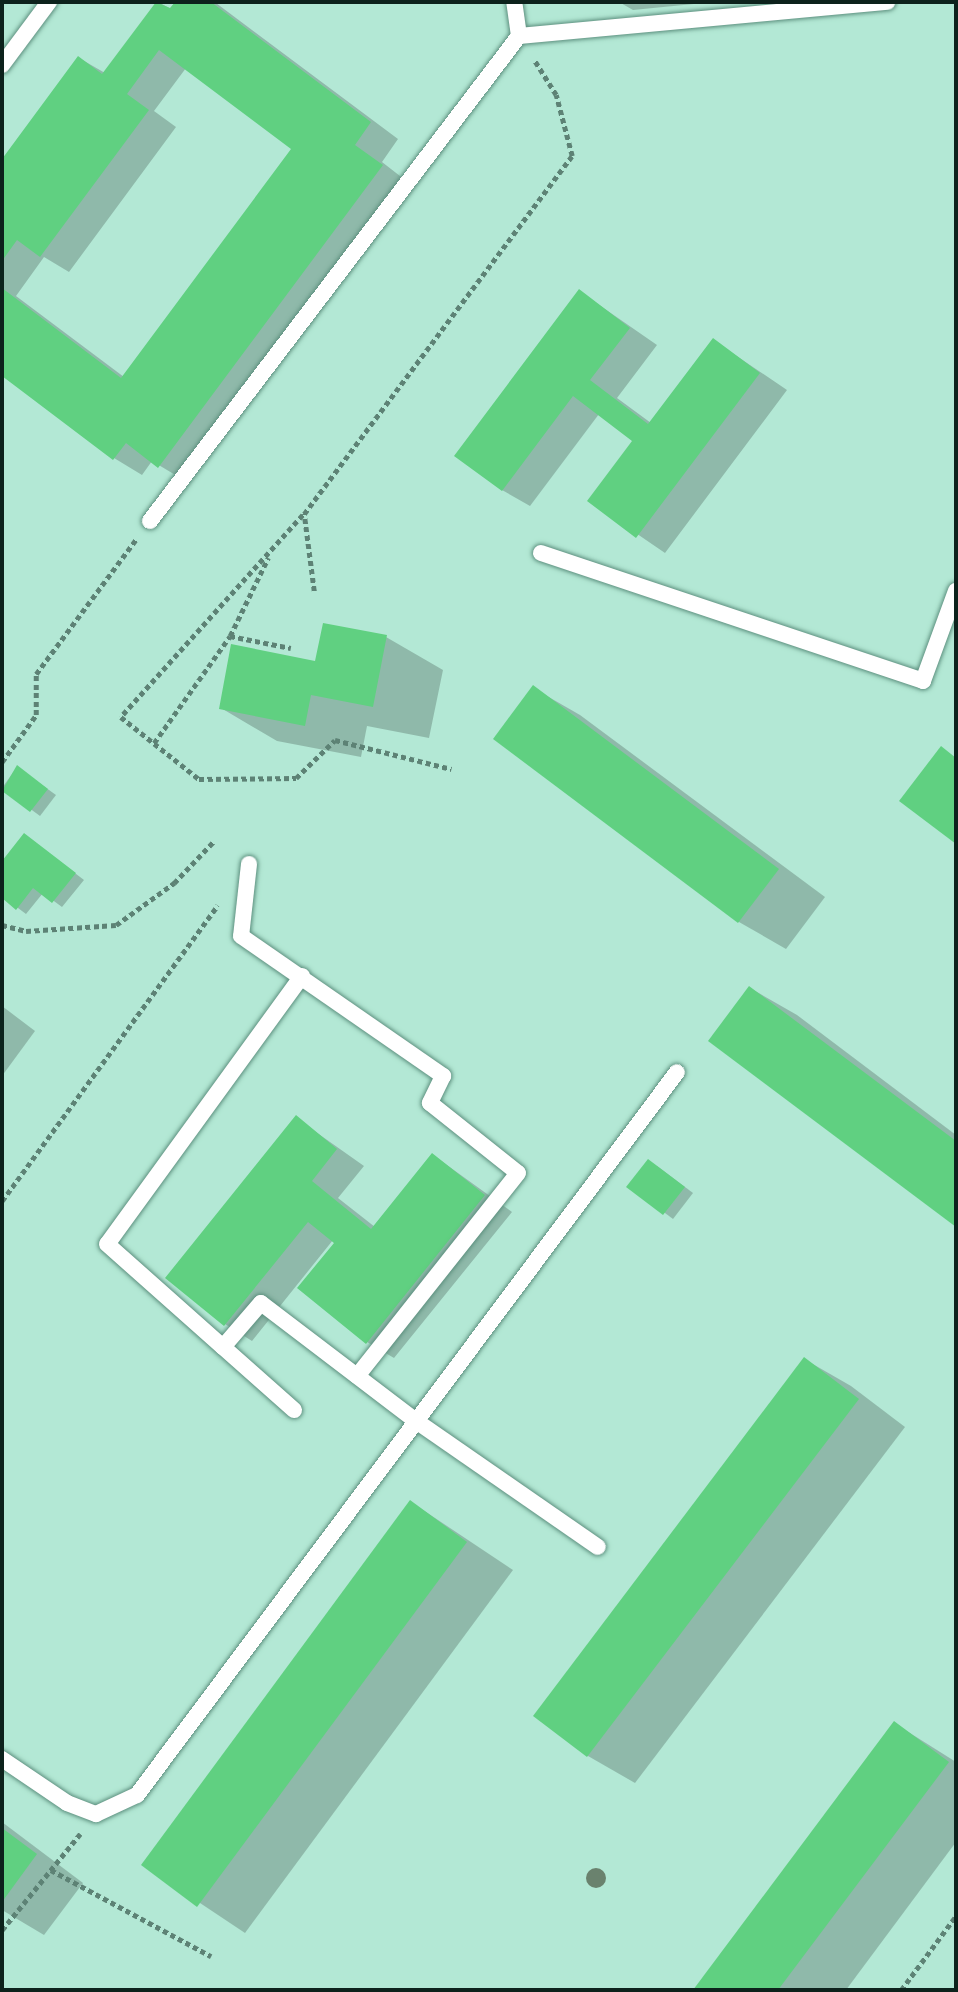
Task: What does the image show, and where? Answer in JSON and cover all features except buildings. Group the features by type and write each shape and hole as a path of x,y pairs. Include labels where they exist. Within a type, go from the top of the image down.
{"lane":[{"path":"2,65 49,2"},
{"path":"150,521 519,36 514,2"},
{"path":"519,36 887,2"},
{"path":"541,553 923,681 952,618 956,591"},
{"path":"248,864 241,936 443,1076 430,1103 518,1173 358,1376"},
{"path":"294,1410 107,1244 302,976"},
{"path":"2,1759 57,1797 96,1814 137,1795 677,1072"},
{"path":"223,1347 261,1303 416,1422 598,1547"}],"path":[{"path":"452,769 335,740 296,778 199,779 121,717 304,514 572,156 556,95 519,36"},
{"path":"304,514 314,591"},
{"path":"2,762 36,715 36,674 150,521"},
{"path":"155,743 230,636 271,551"},
{"path":"230,636 290,648"},
{"path":"2,925 26,931 116,925 174,883 215,840"},
{"path":"2,1201 224,897"},
{"path":"2,1930 96,1814"},
{"path":"51,1870 211,1956"},
{"path":"901,1990 956,1916"}]}
